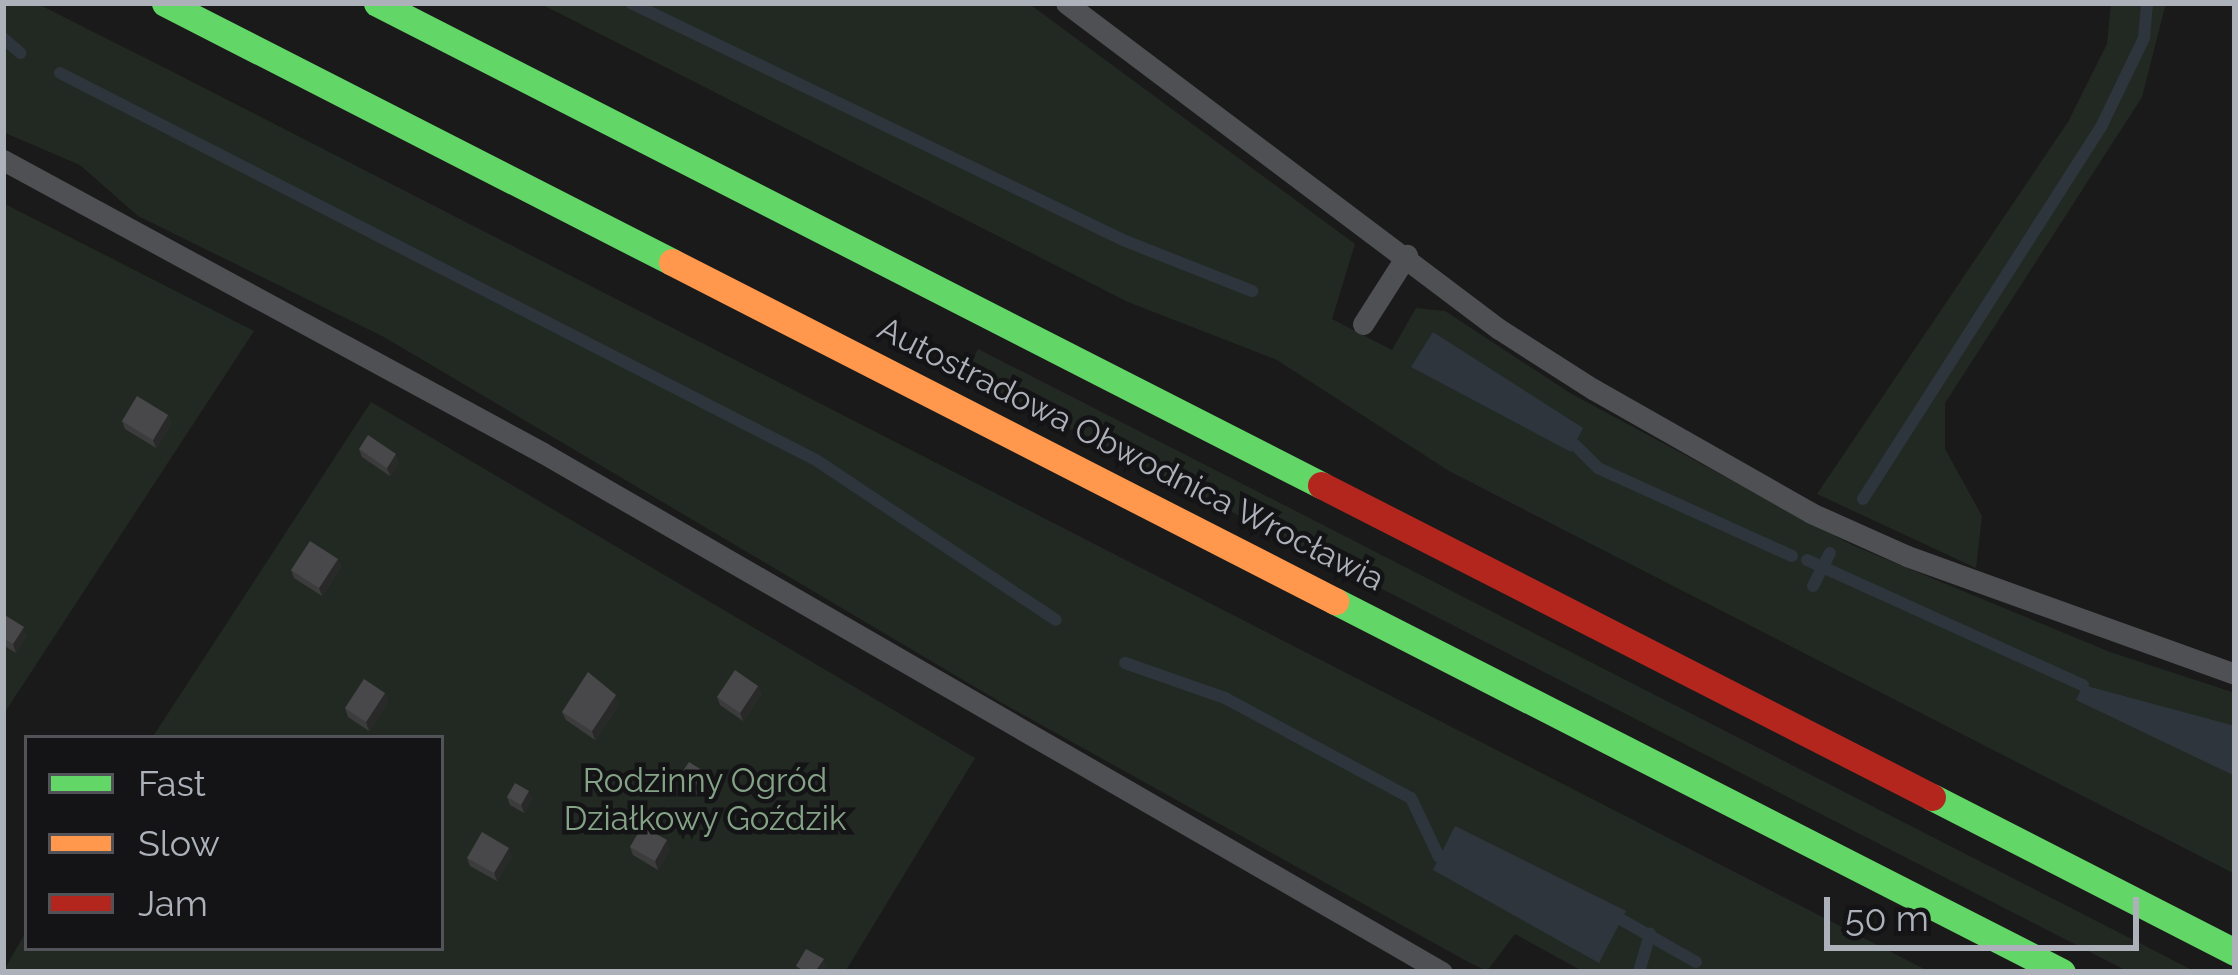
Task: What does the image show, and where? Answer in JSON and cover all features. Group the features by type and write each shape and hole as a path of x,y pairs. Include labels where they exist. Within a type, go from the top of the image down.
{"highway":[{"name":"Autostradowa Obwodnica Wrocławia","path":"166,3 2062,972"},
{"name":"Autostradowa Obwodnica Wrocławia","path":"377,3 2235,952"}],"lane":[{"path":"1066,3 1574,377 1811,514 2015,600 2235,674"},
{"path":"3,160 543,453 1442,972"},
{"path":"1363,324 1407,255"}],"green space":[{"path":"3,3 36,3 1930,972 1584,972 1515,934 1487,971 1470,963 1002,703 384,337 138,216 80,165 3,132"},
{"path":"539,3 1028,3 1355,244 1332,319 1392,350 1416,308 1445,311 1570,393 1852,545 2110,652 2235,693 2235,874 1449,471 1277,360 1128,302"},
{"path":"2111,3 2166,3 2142,97 1945,403 1945,449 1982,516 1976,568 1817,494 2068,122 2107,44"},
{"path":"3,203 254,331 3,715"},
{"path":"978,349 2196,972 2129,972 965,375"},
{"name":"Rodzinny Ogród Działkowy Goździk","path":"371,402 975,758 845,972 3,972 24,935 24,951 444,951 444,735 154,735"}],"shaded area":[{"path":"1433,332 1583,428 1571,452 1411,367"},
{"path":"2083,685 2235,726 2235,776 2076,700"},
{"path":"1455,826 1626,911 1599,963 1433,870"}],"building":[{"path":"137,396 168,415 153,440 122,421"},
{"path":"368,435 396,454 387,468 359,449"},
{"path":"310,541 338,559 319,588 291,570"},
{"path":"3,614 24,627 13,644 3,638"},
{"path":"735,670 758,686 740,713 717,697"},
{"path":"588,672 616,695 592,731 562,712"},
{"path":"364,679 385,693 366,722 345,708"},
{"path":"689,762 705,772 695,787 679,777"},
{"path":"515,783 529,791 521,805 507,797"},
{"path":"642,826 667,840 655,861 630,847"},
{"path":"482,832 509,848 494,873 467,858"},
{"path":"806,949 824,959 815,972 796,966"}],"waterway":[{"path":"631,3 1123,240 1252,291"},
{"path":"1863,499 2101,127 2144,38 2147,3"},
{"path":"3,38 20,53"},
{"path":"60,73 816,460 1056,620"},
{"path":"1575,445 1598,468 1792,556"},
{"path":"1813,586 1830,553"},
{"path":"1807,560 2083,685"},
{"path":"1125,663 1225,698 1411,798 1439,857"},
{"path":"1622,920 1696,962"},
{"path":"1639,972 1650,934"}],"traffic: fast":[{"path":"165,3 672,262"},
{"path":"377,3 1321,485"},
{"path":"1335,601 2062,972"},
{"path":"1932,797 2235,952"}],"traffic: slow":[{"path":"672,262 1335,601"}],"traffic: jam":[{"path":"1321,485 1932,797"}]}
